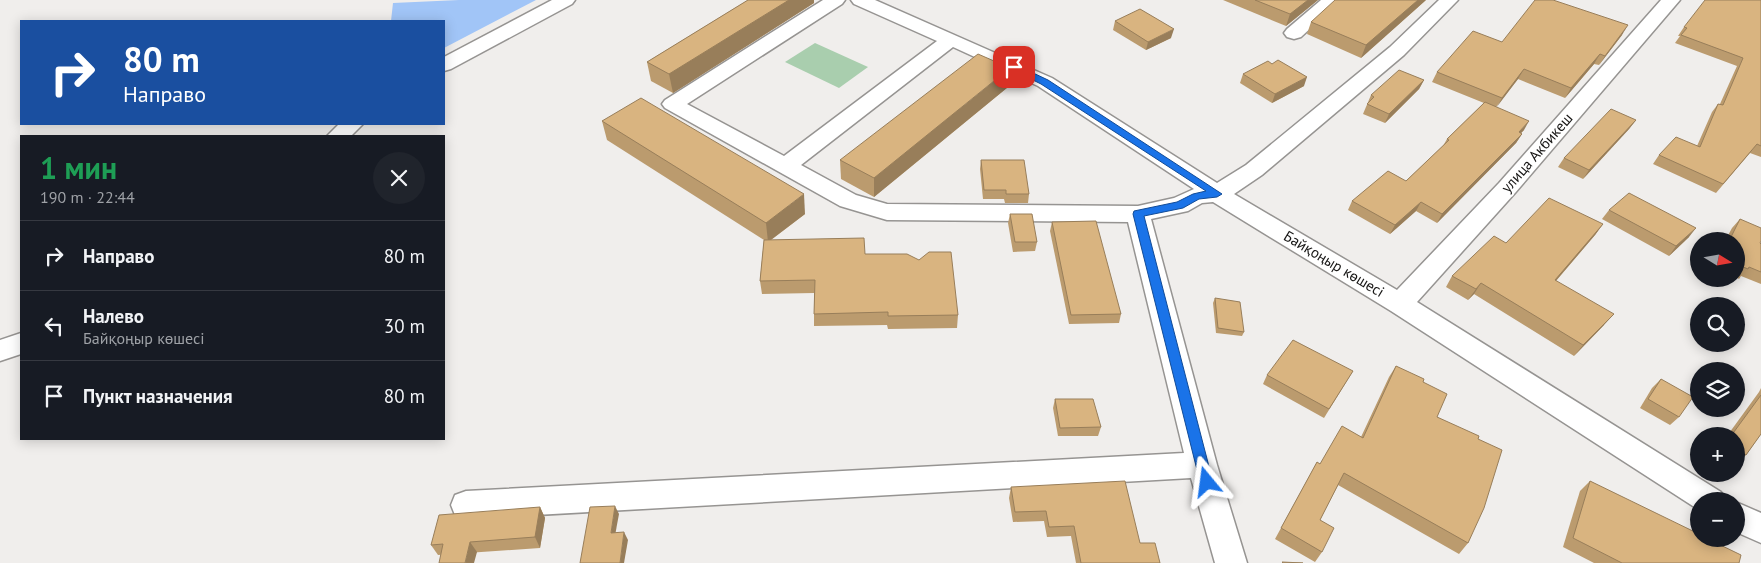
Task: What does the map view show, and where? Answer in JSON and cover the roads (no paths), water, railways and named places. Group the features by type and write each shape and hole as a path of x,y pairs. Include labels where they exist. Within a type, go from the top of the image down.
{"street":[{"path":"445,64 566,0"},
{"path":"836,0 672,104 848,201 887,212 1138,214 1180,205 1196,196 1217,194 1262,164 1397,51 1449,0"},
{"name":"Байқоңыр көшесі","path":"860,0 1044,82 1217,194 1400,304 1696,492"},
{"path":"1294,32 1332,0"},
{"name":"улица Акбикеш","path":"1400,304 1507,188 1671,0"},
{"path":"784,167 950,40"},
{"path":"339,135 351,125"},
{"path":"1138,214 1202,465 1231,563"},
{"path":"0,351 20,343"},
{"path":"466,505 1202,465"},
{"path":"1745,521 1761,529"}],"water":[{"path":"459,0 536,0 445,47 445,20 391,20 393,3"}]}
